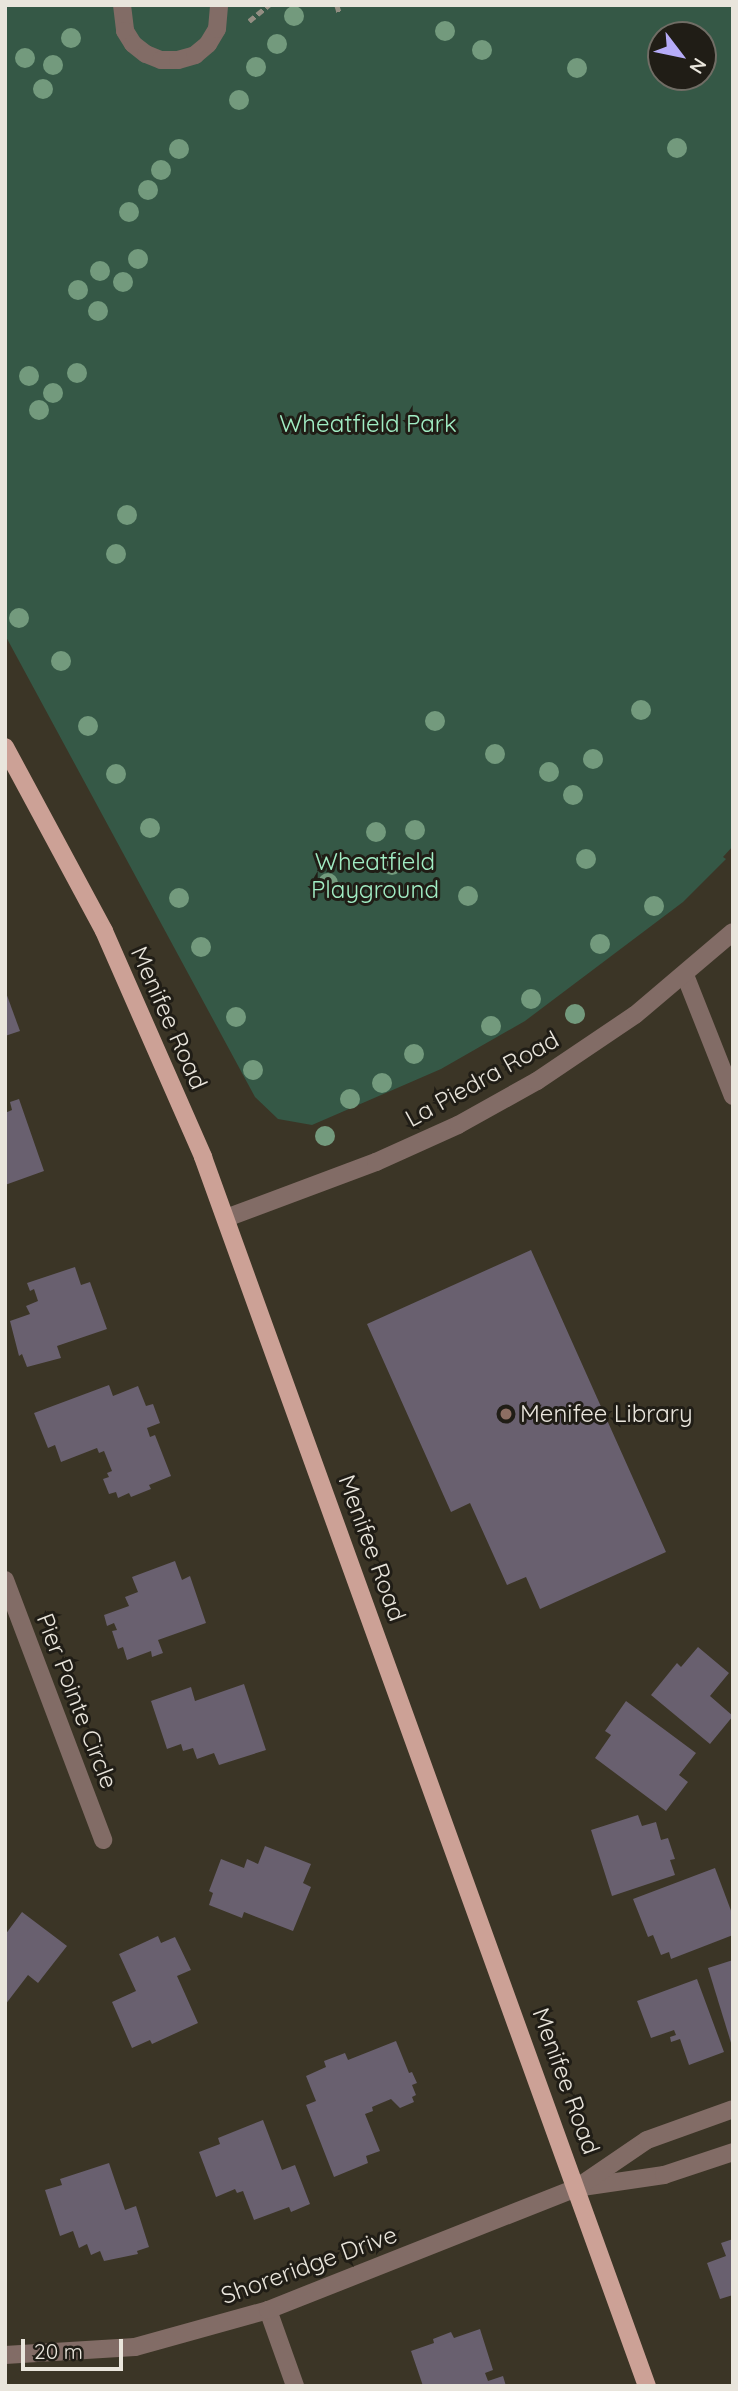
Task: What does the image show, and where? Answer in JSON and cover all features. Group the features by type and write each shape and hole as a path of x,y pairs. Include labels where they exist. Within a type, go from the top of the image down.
{"main road":[{"name":"Menifee Road","path":"5,747 104,931 203,1157 648,2386"}],"street":[{"path":"122,5 125,31 133,44 146,54 170,60 195,55 208,44 217,29 219,5"},
{"name":"La Piedra Road","path":"226,1218 376,1162 458,1125 537,1081 635,1015 733,932"},
{"path":"685,975 733,1096"},
{"name":"Pier Pointe Circle","path":"5,1580 103,1840"},
{"path":"578,2187 647,2140 733,2109"},
{"path":"578,2187 664,2175 733,2152"},
{"name":"Shoreridge Drive","path":"5,2355 135,2347 268,2310 578,2187"},
{"path":"268,2310 295,2386"}],"path":[{"path":"249,21 269,5"},
{"path":"337,5 340,15"}],"green space":[{"name":"Wheatfield Park","path":"5,5 733,5 733,846 723,857 726,859 683,902 525,1021 441,1069 312,1125 278,1119 255,1097 5,635"}],"building":[{"path":"5,990 20,1031 5,1036"},
{"path":"19,1099 44,1171 5,1185 5,1113 12,1110 10,1102"},
{"name":"Menifee Library","path":"531,1250 666,1552 540,1609 526,1577 507,1585 470,1503 451,1512 367,1324"},
{"path":"75,1267 81,1285 90,1282 107,1329 57,1346 61,1358 27,1367 22,1354 19,1356 10,1321 30,1314 26,1306 38,1301 34,1289 30,1291 27,1283"},
{"path":"109,1385 113,1396 138,1386 146,1406 153,1404 160,1423 147,1428 150,1437 155,1435 171,1476 149,1485 151,1489 131,1497 129,1493 118,1498 116,1492 109,1494 103,1479 109,1477 107,1473 112,1471 104,1451 99,1453 97,1448 61,1462 55,1445 48,1448 34,1413"},
{"path":"175,1561 182,1580 190,1576 206,1623 158,1640 163,1653 152,1657 151,1651 127,1660 123,1647 118,1649 112,1631 117,1630 114,1623 107,1626 104,1615 129,1606 125,1597 138,1592 132,1577"},
{"path":"698,1647 729,1673 710,1696 733,1716 710,1744 651,1695 677,1663 681,1667"},
{"path":"244,1684 266,1750 219,1765 214,1753 197,1759 193,1748 183,1751 181,1744 167,1749 151,1701 191,1687 195,1701"},
{"path":"626,1701 696,1753 679,1775 688,1782 666,1811 595,1758 611,1735 605,1731"},
{"path":"638,1815 642,1826 656,1822 661,1840 668,1838 675,1859 670,1860 675,1875 612,1896 591,1830"},
{"path":"265,1846 311,1864 303,1883 311,1887 293,1931 244,1912 242,1918 209,1905 213,1893 209,1891 221,1859 244,1868 247,1859 258,1864"},
{"path":"715,1868 733,1916 733,1935 671,1959 669,1952 661,1955 653,1935 648,1937 633,1899"},
{"path":"22,1912 67,1946 38,1983 28,1975 5,2005 5,1935"},
{"path":"158,1936 161,1943 175,1937 191,1970 177,1976 198,2023 152,2044 150,2040 132,2048 112,2002 136,1991 119,1954"},
{"path":"733,1960 733,2046 732,2046 708,1968"},
{"path":"697,1979 724,2052 689,2065 680,2039 671,2042 670,2037 676,2035 674,2030 651,2038 637,2001"},
{"path":"396,2041 409,2073 412,2072 417,2083 412,2085 416,2095 412,2097 414,2102 400,2108 391,2099 372,2107 373,2111 365,2114 380,2151 366,2156 368,2163 334,2177 306,2105 316,2101 306,2076 326,2067 324,2061 345,2053 348,2060"},
{"path":"263,2120 282,2170 295,2165 310,2204 291,2212 289,2207 254,2220 243,2191 237,2193 235,2189 216,2197 199,2152 220,2144 218,2138"},
{"path":"109,2163 125,2210 136,2206 149,2247 137,2251 138,2254 104,2261 100,2251 91,2255 87,2244 79,2248 73,2231 60,2236 45,2190 62,2185 60,2179"},
{"path":"733,2239 733,2295 720,2299 707,2263 726,2256 721,2243"},
{"path":"480,2329 493,2370 485,2373 488,2381 503,2376 506,2386 423,2386 411,2351 434,2343 433,2339 451,2332 454,2338"}],"place":[{"name":"Menifee Library","path":"506,1414"}],"park label":[{"name":"Wheatfield Playground","path":"375,876"}]}
